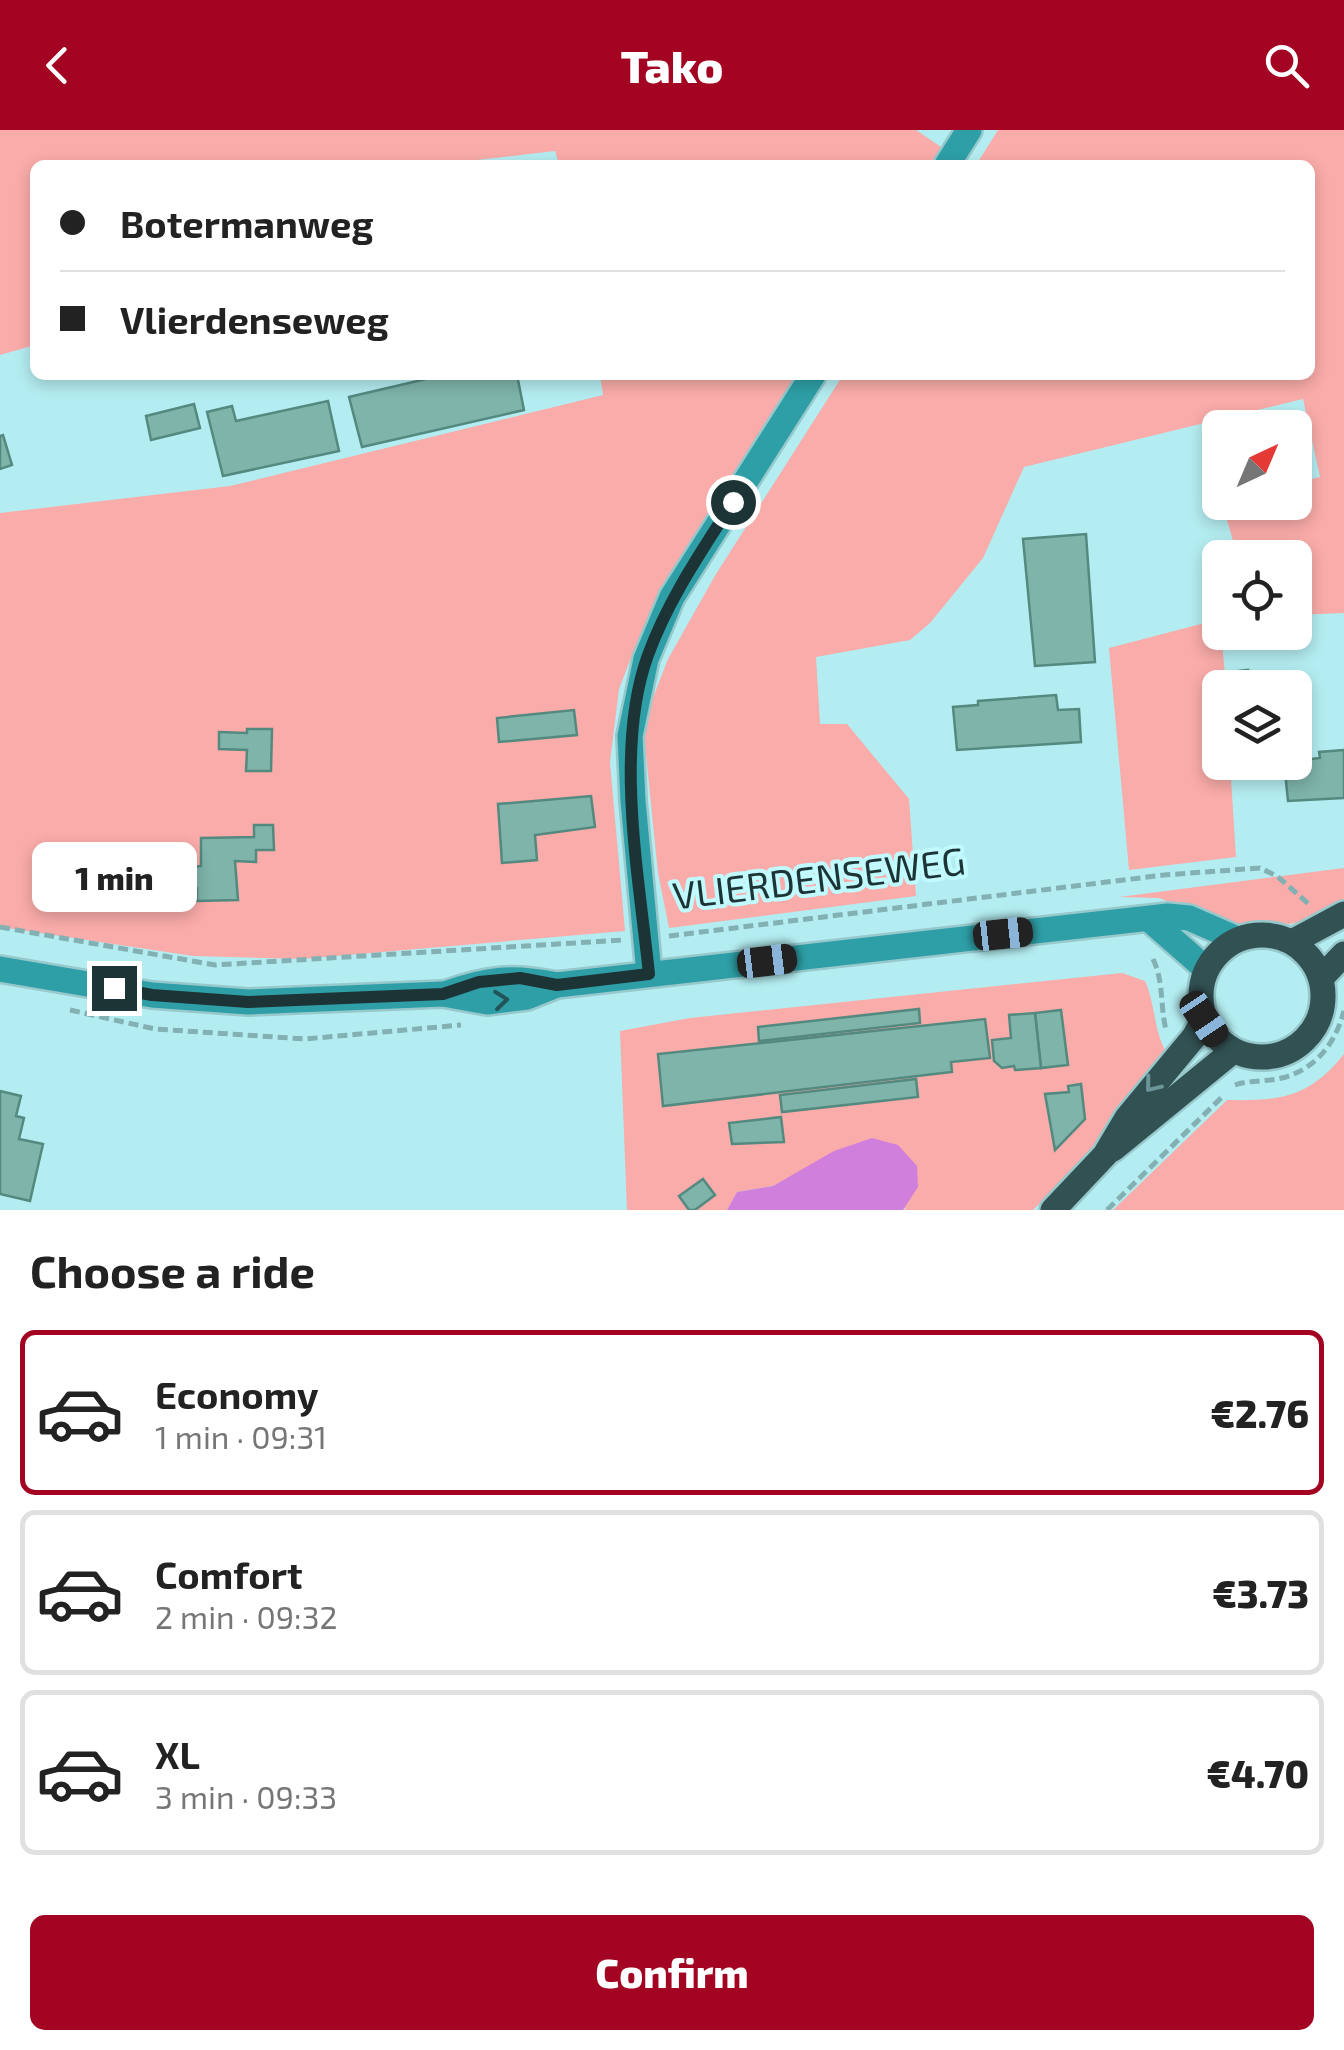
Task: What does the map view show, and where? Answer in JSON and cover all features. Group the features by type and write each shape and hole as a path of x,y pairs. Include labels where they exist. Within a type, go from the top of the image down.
{"main road":[{"path":"1292,942 1337,919"},
{"path":"1265,934 1292,942 1310,958 1321,978 1323,1008 1311,1034 1289,1052 1260,1058 1232,1051 1218,1040 1204,1019 1200,988 1206,969 1219,952 1237,940 1265,934"},
{"path":"1321,978 1344,954"},
{"path":"1053,1210 1104,1155 1127,1118 1204,1019"},
{"path":"1104,1155 1136,1133 1232,1051"}],"street":[{"path":"950,160 969,130"},
{"path":"649,974 630,736 646,659 672,597 811,380"},
{"name":"VLIERDENSEWEG","path":"0,969 152,995 248,1002 443,994 479,982 520,978 557,985 1168,916 1189,918 1237,940"},
{"path":"1149,919 1206,969"}],"path":[{"name":"VLIERDENSEWEG","path":"0,927 215,965 646,938 1164,875 1260,868 1337,919"},
{"path":"1140,948 1153,959 1161,976 1162,1012 1167,1032 1180,1053"},
{"path":"1108,1210 1238,1083 1284,1078 1307,1067 1326,1051 1339,1030 1344,1011"}],"shaded area":[{"path":"0,130 916,130 941,147 933,160 558,160 555,151 477,160 30,160 30,346 0,355"},
{"path":"998,130 1344,130 1344,613 1312,614 1312,540 1233,540 1227,520 1312,520 1312,479 1320,477 1312,440 1312,410 1305,410 1303,399 1258,410 1202,410 1202,424 1024,467 983,558 930,623 910,640 816,657 820,724 847,724 909,799 916,896 669,928 658,873 644,735 649,708 668,659 716,574 840,380 1315,380 1315,160 979,160"},
{"path":"601,380 796,380 673,573 638,640 619,689 610,762 625,931 301,959 193,956 0,927 0,513 230,486 603,395"},
{"path":"1202,624 1202,650 1223,650 1224,670 1202,670 1202,780 1231,780 1236,857 1129,870 1109,648"},
{"path":"1344,868 1344,900 1320,918 1285,925 1262,920 1234,925 1159,898 1119,897"},
{"path":"1122,973 1145,981 1167,1053 1102,1141 1033,1210 903,1210 906,1208 798,1173 773,1186 737,1192 727,1210 627,1210 620,1031 690,1018"},
{"path":"1344,1054 1344,1210 1113,1210 1227,1100 1292,1094 1318,1080"},
{"path":"872,1138 898,1145 917,1166 918,1187 903,1210 727,1210 737,1192 773,1186 834,1151"}],"building":[{"path":"422,380 518,380 524,410 362,447 349,397"},
{"path":"328,401 339,451 223,476 207,412 232,406 236,421"},
{"path":"194,404 200,428 151,440 146,416"},
{"path":"3,435 12,465 0,469 0,436"},
{"path":"1086,534 1095,662 1035,666 1023,539"},
{"path":"1056,695 1058,710 1079,709 1081,742 957,750 953,707 978,705 978,701"},
{"path":"574,710 577,735 499,742 497,718"},
{"path":"247,729 272,729 271,771 246,771 247,750 219,749 219,732 247,733"},
{"path":"1344,750 1344,798 1288,801 1286,780 1312,780 1312,759 1320,758 1319,752"},
{"path":"591,796 595,827 535,835 537,860 502,863 498,804"},
{"path":"254,825 273,825 274,850 256,850 256,862 235,861 238,900 197,901 197,888 183,888 183,867 201,866 201,838 254,837"},
{"path":"919,1009 920,1023 759,1041 758,1027"},
{"path":"1061,1010 1068,1065 1041,1068 1035,1013"},
{"path":"1035,1013 1041,1068 1002,1068 994,1061 992,1040 1011,1038 1009,1015"},
{"path":"985,1019 990,1058 951,1062 952,1072 663,1106 658,1054"},
{"path":"916,1079 918,1097 782,1112 780,1095"},
{"path":"1081,1084 1085,1119 1055,1150 1045,1094 1069,1092 1068,1086"},
{"path":"0,1091 21,1096 16,1116 24,1118 19,1139 43,1144 30,1201 0,1194"},
{"path":"781,1117 784,1142 732,1144 729,1123"},
{"path":"703,1179 715,1195 689,1210 679,1196"}],"route":[{"path":"114,988 152,995 248,1002 443,994 479,982 520,978 557,985 649,974 632,801 630,736 646,659 672,597 733,502"}]}
